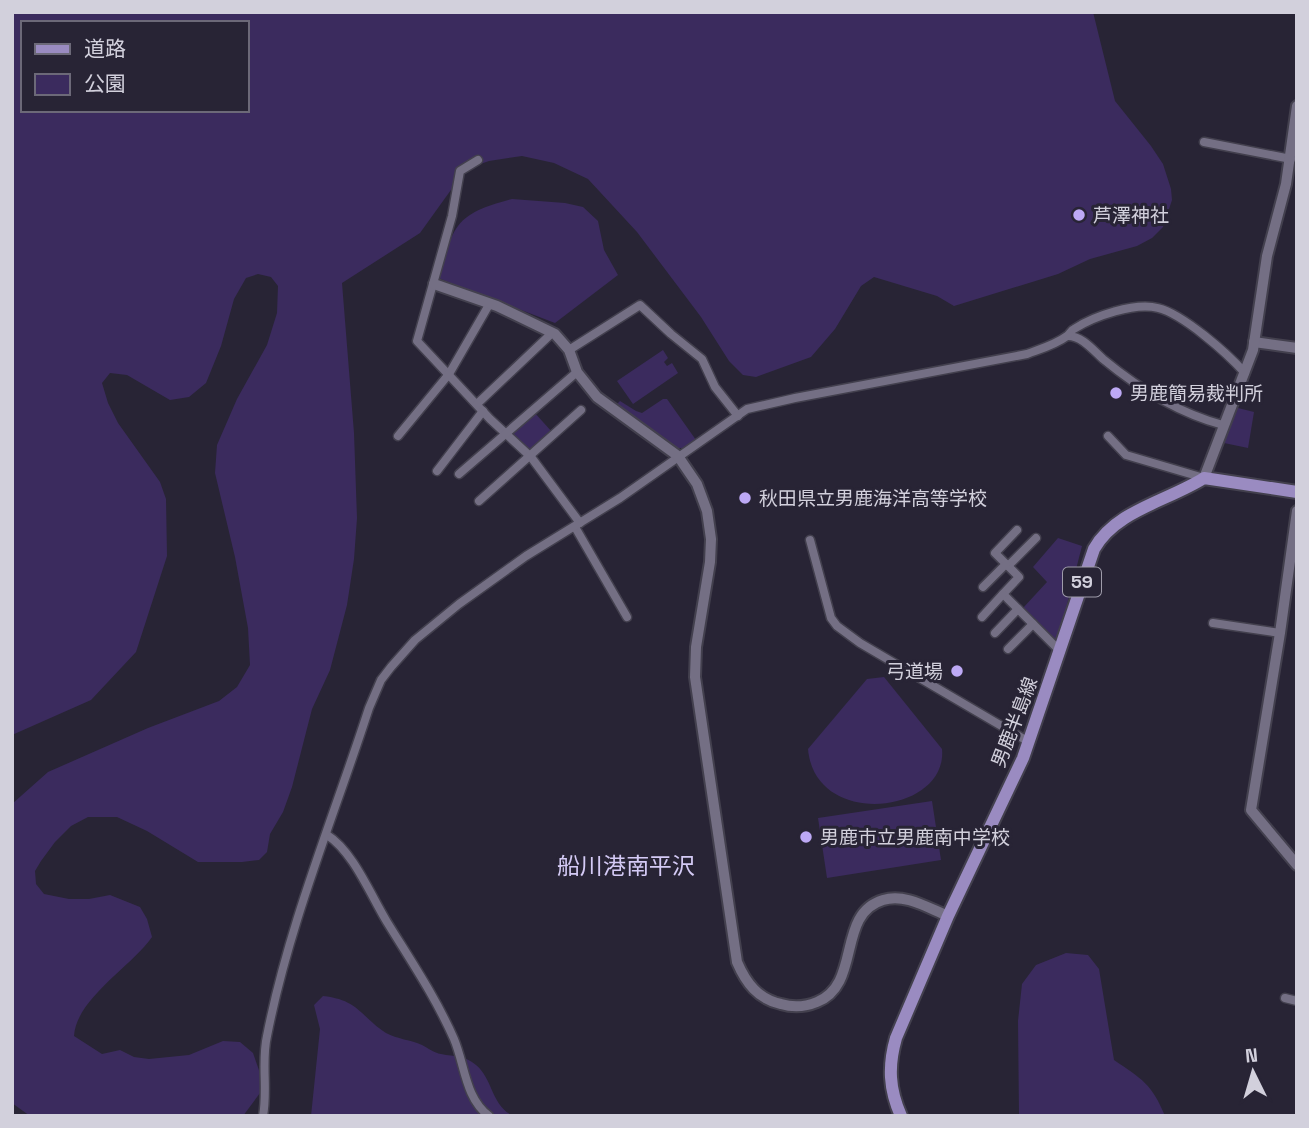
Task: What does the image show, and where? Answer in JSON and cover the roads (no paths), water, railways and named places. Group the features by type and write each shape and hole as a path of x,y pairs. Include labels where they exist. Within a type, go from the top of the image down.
{"main road":[{"path":"1204,478 1297,492"},
{"name":"男鹿半島線","path":"901,1116 893,1095 890,1058 896,1038 948,916 1029,742 1094,549 1101,536 1124,519 1204,478"}],"street":[{"path":"1108,436 1126,455 1204,478 1245,373 1254,342 1267,256 1291,184 1290,159 1297,106"},
{"path":"1203,142 1290,159"},
{"path":"478,160 460,171 452,216 417,341 531,457 577,525 627,617"},
{"path":"434,284 491,303 552,333 569,350 577,372 597,397 678,456 696,484 707,511 711,539 710,562 696,646 695,677 737,962 745,980 759,995 773,1002 788,1006 813,1004 823,1000 838,987 857,921 864,911 881,900 900,897 948,916"},
{"path":"398,436 449,374 491,303"},
{"path":"569,350 640,305 702,359 715,387 738,416"},
{"path":"263,1116 266,1101 264,1057 280,981 369,708 381,680 415,640 478,589 620,498 747,409 1027,354 1068,336 1073,329 1132,307 1155,307 1168,311 1195,329 1245,373"},
{"path":"438,471 480,408 552,333"},
{"path":"1068,336 1078,338 1121,374 1153,394 1202,419 1223,425"},
{"path":"1254,342 1297,348"},
{"path":"459,474 577,372"},
{"path":"479,501 581,410"},
{"path":"1295,858 1251,810 1297,511"},
{"path":"982,617 1019,578 995,552 1017,530"},
{"path":"983,587 1036,538"},
{"path":"810,540 831,618 837,626 860,643 1029,742"},
{"path":"1003,594 1060,651"},
{"path":"995,633 1018,609"},
{"path":"1213,623 1280,633"},
{"path":"1008,649 1032,624"},
{"path":"327,835 336,841 352,863 406,949 454,1041 470,1093 481,1110 489,1116"},
{"path":"1285,999 1297,1001"}],"place":[{"name":"芦澤神社","path":"1079,215"},
{"name":"男鹿簡易裁判所","path":"1116,393"},
{"name":"秋田県立男鹿海洋高等学校","path":"745,498"},
{"name":"弓道場","path":"957,671"},
{"name":"男鹿市立男鹿南中学校","path":"806,837"}],"district":[{"name":"船川港南平沢","path":"626,866"}]}
